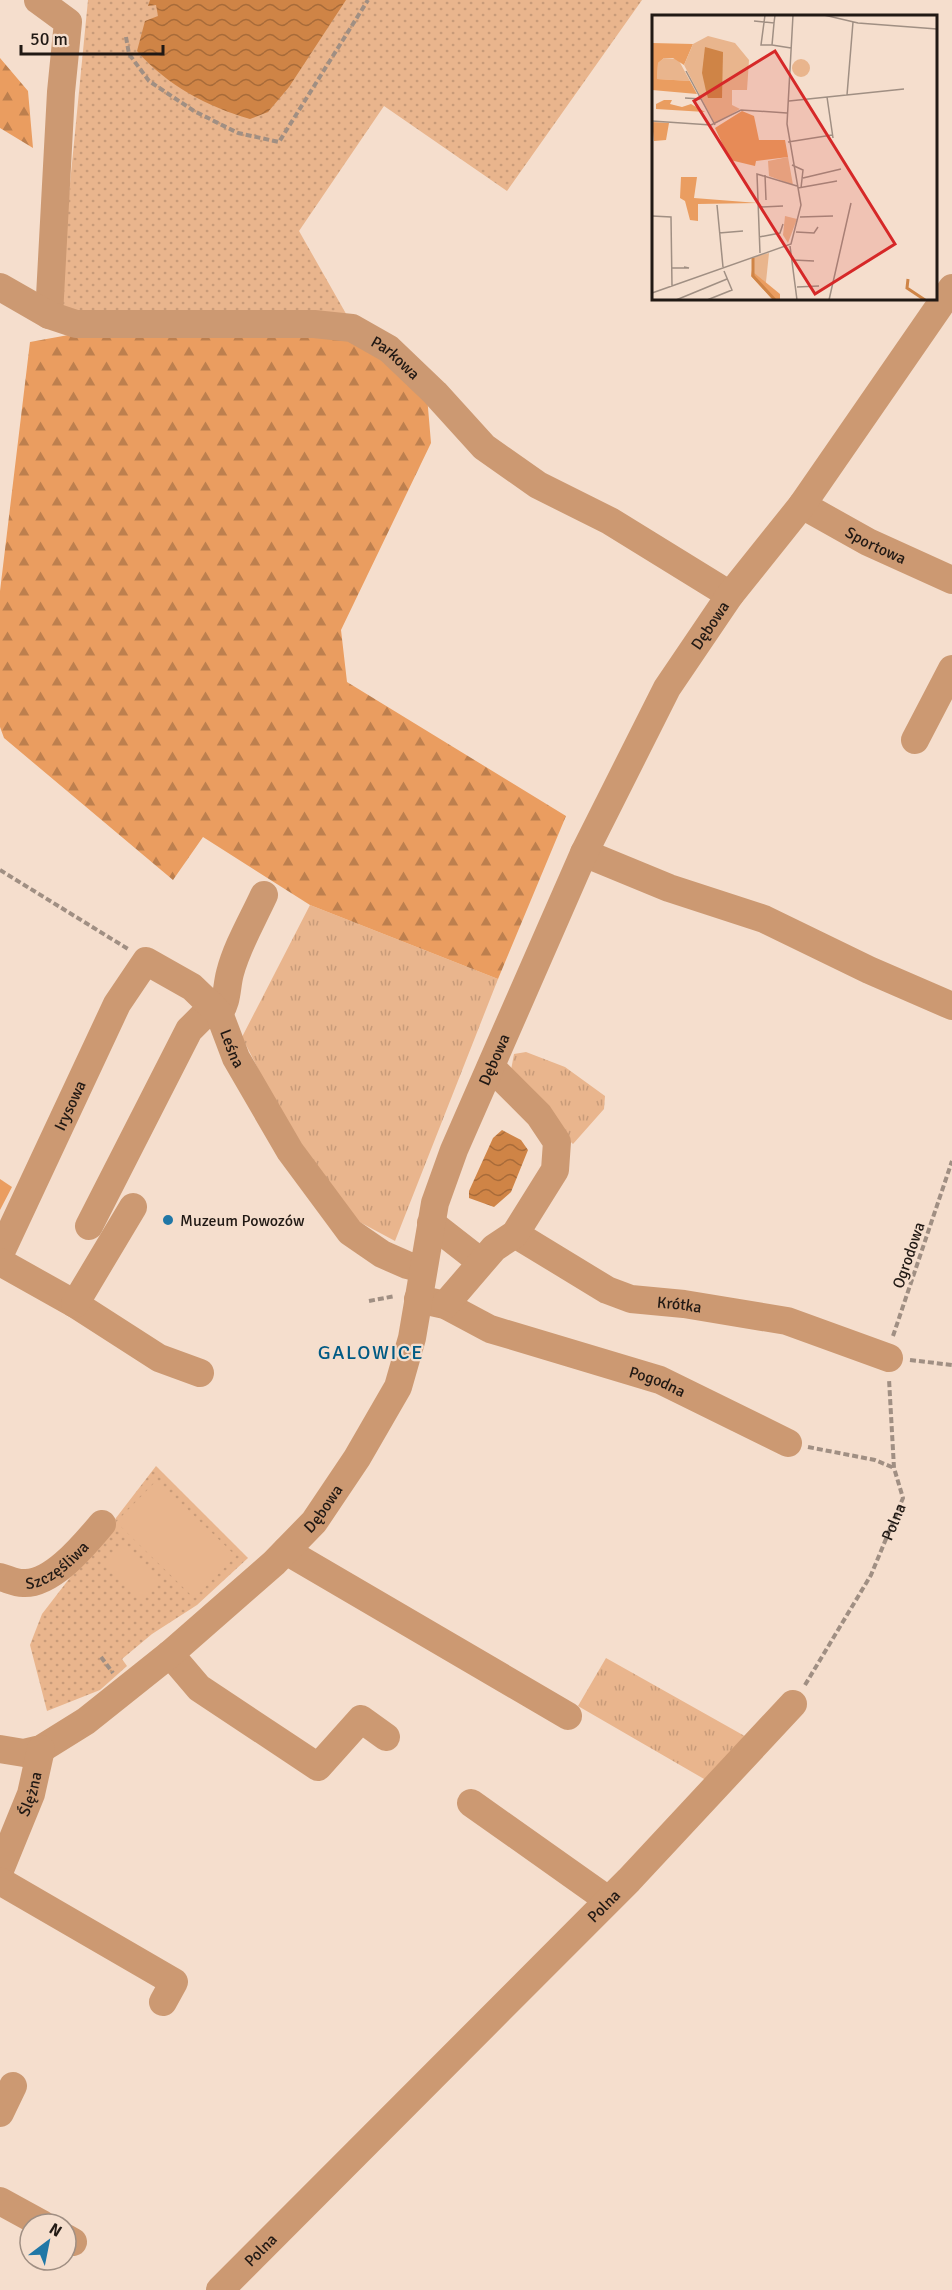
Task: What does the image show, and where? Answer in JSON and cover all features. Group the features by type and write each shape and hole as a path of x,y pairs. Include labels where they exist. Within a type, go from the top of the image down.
{"street":[{"path":"38,0 70,11 60,104 49,315"},
{"name":"Parkowa","path":"0,287 49,315 76,324 314,324 352,328 389,349 435,393 484,447 538,485 610,520 730,596"},
{"name":"Dębowa","path":"0,1749 24,1753 41,1749 86,1721 170,1654 227,1607 286,1551 320,1513 357,1458 398,1387 412,1338 409,1297 423,1269 431,1223 454,1150 584,853 667,688 730,596 802,505 952,288"},
{"name":"Sportowa","path":"802,505 868,542 952,580"},
{"path":"915,740 952,669"},
{"path":"584,853 669,888 764,919 869,970 952,1006"},
{"path":"89,1226 189,1030 226,1004 230,974 239,948 264,895"},
{"name":"Leśna","path":"146,961 192,987 216,1010 236,1058 290,1151 350,1232 382,1254 423,1269"},
{"name":"Irysowa","path":"0,1254 117,1004 146,961"},
{"path":"445,1305 494,1248 515,1234 555,1170 556,1142 539,1115 491,1067"},
{"path":"75,1304 133,1207"},
{"path":"431,1223 481,1262"},
{"name":"Krótka","path":"515,1234 607,1290 631,1299 684,1304 788,1321 889,1358"},
{"path":"0,1262 75,1304 159,1358 200,1373"},
{"name":"Pogodna","path":"409,1297 445,1305 490,1329 660,1380 788,1443"},
{"name":"Szczęśliwa","path":"0,1577 25,1584 50,1576 83,1547 102,1524"},
{"path":"286,1551 568,1716"},
{"path":"170,1654 199,1688 313,1773 361,1719 386,1737"},
{"name":"Polna","path":"220,2290 608,1900 727,1778 793,1704"},
{"name":"Ślężna","path":"0,1870 32,1794 41,1749"},
{"path":"471,1803 608,1900"},
{"path":"0,1881 174,1982 163,2002"},
{"path":"0,2113 13,2086"},
{"path":"0,2201 20,2212"}],"path":[{"path":"126,37 129,54 148,81 194,111 238,133 279,142 368,0"},
{"path":"0,870 146,961"},
{"name":"Ogrodowa","path":"894,1468 889,1358 895,1328 925,1247 952,1161"},
{"path":"369,1301 409,1297"},
{"path":"889,1358 952,1365"},
{"path":"788,1443 876,1460 894,1468"},
{"name":"Polna","path":"793,1704 871,1575 887,1539 903,1498 894,1468"},
{"path":"101,1657 118,1679"}],"green space":[{"path":"88,0 642,0 507,191 384,106 299,231 349,319 96,316 58,306"},
{"path":"0,58 28,91 33,148 0,128"},
{"path":"85,332 355,336 427,396 431,443 341,630 347,682 566,816 498,979 310,905 203,837 173,880 4,738 0,727 0,591 30,342"},
{"path":"310,905 498,979 395,1241 354,1219 297,1146 242,1037"},
{"path":"526,1052 565,1067 605,1096 604,1109 573,1144 559,1131 511,1070 514,1054"},
{"path":"0,1179 12,1187 0,1210"},
{"path":"156,1466 248,1558 197,1605 152,1634 122,1659 127,1666 100,1690 47,1711 30,1645 42,1614"},
{"path":"157,1480 236,1556 194,1598 116,1522"},
{"path":"123,1545 159,1581 140,1601 104,1565"},
{"path":"606,1658 750,1739 711,1783 578,1706"}],"water":[{"path":"150,0 346,0 289,87 268,112 250,119 218,108 189,93 162,75 137,51 145,21 158,16 156,5 148,6"},
{"path":"502,1130 521,1140 528,1150 511,1192 494,1207 469,1198 469,1191 493,1138"}],"place":[{"name":"Muzeum Powozów","path":"168,1220"}],"district":[{"name":"GALOWICE","path":"371,1352"}]}
